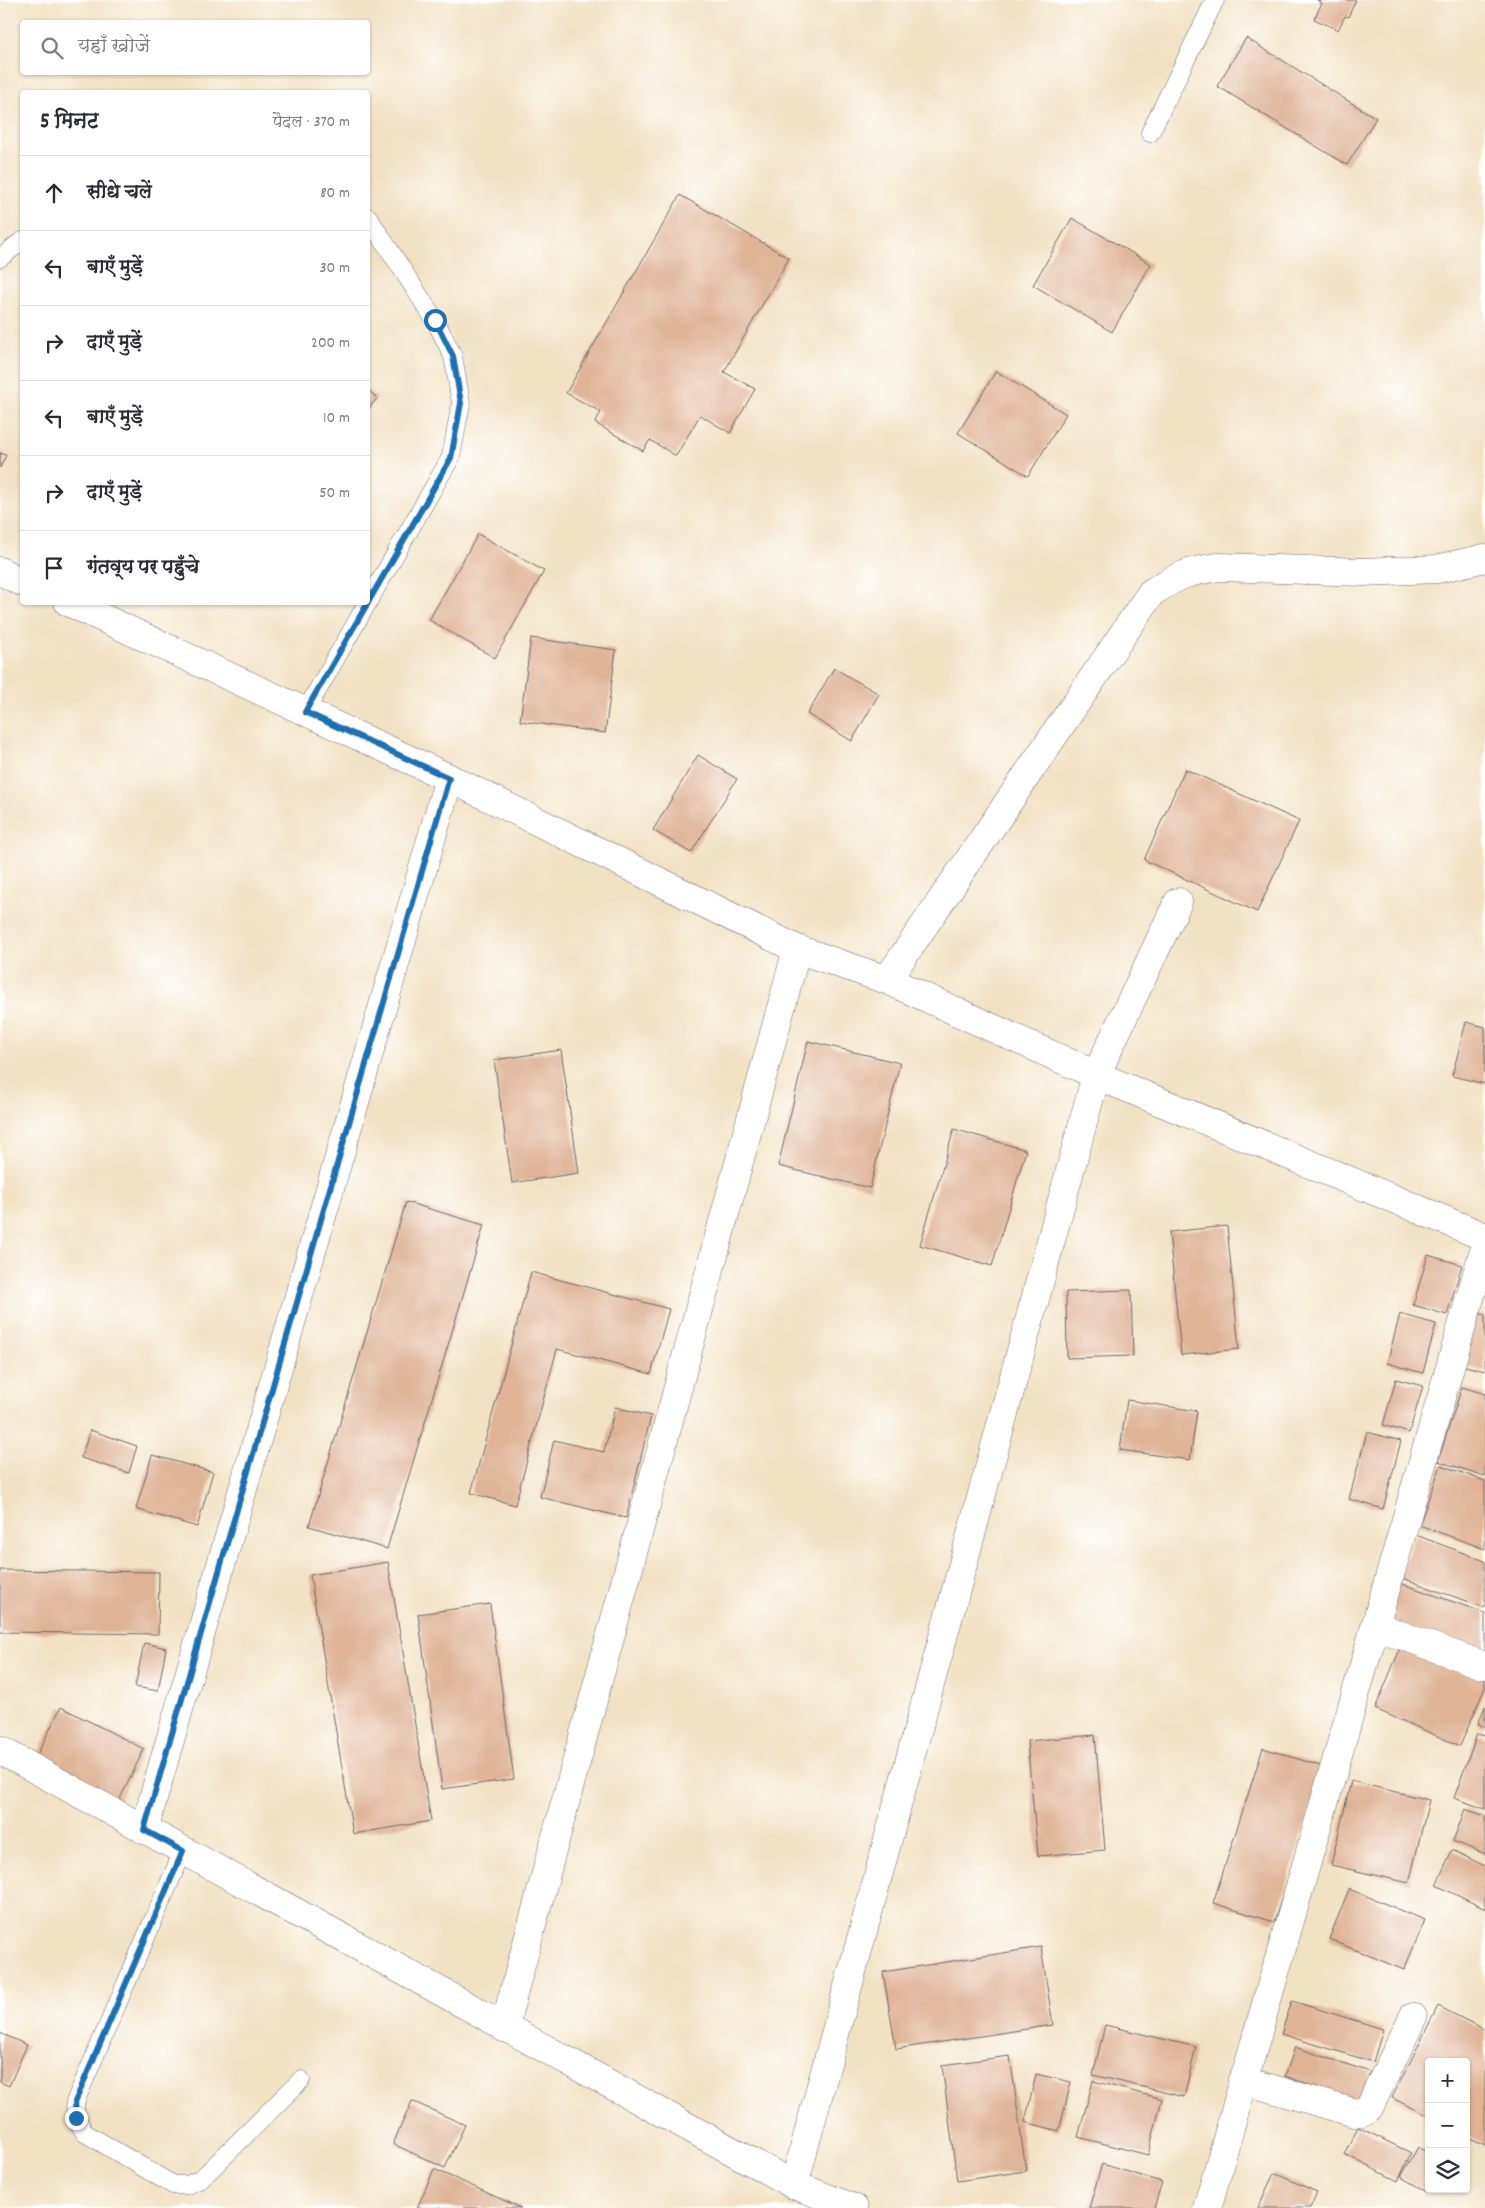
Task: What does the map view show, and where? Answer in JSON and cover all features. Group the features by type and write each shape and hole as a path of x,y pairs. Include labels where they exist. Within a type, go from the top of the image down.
{"street":[{"path":"887,980 1151,593 1176,576 1219,567 1362,572 1437,569 1485,558"},
{"path":"0,571 20,581"},
{"path":"74,605 449,778 797,949 887,980 1096,1075 1485,1237"},
{"path":"144,1830 449,778"},
{"path":"794,2185 1096,1075 1178,902"},
{"path":"504,2028 797,949"},
{"path":"1206,2208 1485,1246"},
{"path":"1376,1626 1482,1666 1485,1665"},
{"path":"0,1750 504,2028 794,2185 854,2208"},
{"path":"1242,2080 1355,2113 1362,2112 1369,2108 1413,2017"}],"lane":[{"path":"1150,133 1215,0"},
{"path":"370,219 435,320 453,356 461,403 451,458 370,599"},
{"path":"0,258 20,243"},
{"path":"305,712 367,605"},
{"path":"183,1851 75,2102 76,2118 85,2133 173,2185 187,2185 201,2179 301,2080"}],"building":[{"path":"1317,0 1356,0 1348,17 1345,16 1338,30 1314,19 1322,3"},
{"path":"1246,38 1376,118 1347,165 1217,86"},
{"path":"680,195 789,258 724,372 755,389 730,433 700,415 676,456 650,440 643,451 595,423 601,412 566,393"},
{"path":"1072,218 1151,264 1112,332 1033,285"},
{"path":"996,371 1066,414 1028,476 958,433"},
{"path":"370,392 377,398 370,407"},
{"path":"0,453 6,455 0,468"},
{"path":"478,534 544,571 495,658 429,620"},
{"path":"531,638 616,650 605,733 520,721"},
{"path":"834,668 879,694 852,741 807,714"},
{"path":"698,755 737,779 691,853 653,830"},
{"path":"1185,769 1299,821 1257,912 1144,860"},
{"path":"1466,1022 1485,1027 1485,1084 1452,1076"},
{"path":"808,1041 900,1063 870,1188 778,1166"},
{"path":"561,1050 579,1173 512,1183 494,1060"},
{"path":"954,1129 1026,1150 992,1266 920,1245"},
{"path":"406,1202 484,1225 387,1549 309,1526"},
{"path":"1227,1226 1239,1349 1181,1355 1169,1232"},
{"path":"1428,1255 1462,1265 1447,1315 1413,1305"},
{"path":"531,1272 669,1309 651,1374 557,1349 515,1505 471,1493"},
{"path":"1131,1290 1133,1356 1067,1358 1066,1292"},
{"path":"1474,1312 1485,1315 1485,1371 1461,1365"},
{"path":"1400,1314 1436,1324 1423,1373 1387,1363"},
{"path":"1396,1379 1423,1386 1409,1433 1383,1425"},
{"path":"1462,1387 1485,1394 1485,1476 1438,1461"},
{"path":"1127,1400 1197,1411 1190,1460 1120,1450"},
{"path":"615,1407 651,1416 626,1518 540,1497 554,1440 604,1452"},
{"path":"90,1430 137,1446 129,1473 81,1458"},
{"path":"1367,1432 1401,1441 1383,1509 1349,1499"},
{"path":"152,1455 213,1472 197,1527 136,1509"},
{"path":"1441,1465 1485,1481 1485,1549 1419,1525"},
{"path":"1416,1535 1485,1561 1485,1608 1400,1577"},
{"path":"388,1562 431,1821 353,1834 310,1575"},
{"path":"0,1570 159,1572 158,1634 0,1632"},
{"path":"1394,1581 1485,1613 1485,1654 1382,1619"},
{"path":"490,1604 514,1779 442,1789 418,1614"},
{"path":"144,1643 166,1648 158,1691 135,1687"},
{"path":"1402,1644 1485,1679 1485,1688 1460,1746 1375,1709"},
{"path":"1485,1706 1485,1727 1478,1724"},
{"path":"61,1707 144,1749 119,1801 35,1759"},
{"path":"1477,1734 1485,1736 1485,1809 1454,1798"},
{"path":"1095,1735 1105,1850 1038,1856 1027,1741"},
{"path":"1263,1748 1324,1767 1274,1922 1213,1903"},
{"path":"1351,1781 1429,1800 1409,1883 1331,1865"},
{"path":"1465,1809 1485,1816 1485,1854 1453,1841"},
{"path":"1452,1850 1485,1866 1485,1909 1436,1885"},
{"path":"1349,1889 1425,1920 1404,1970 1329,1939"},
{"path":"1041,1947 1053,2025 896,2049 883,1972"},
{"path":"1292,2001 1383,2029 1373,2062 1281,2034"},
{"path":"1438,2006 1485,2030 1485,2145 1470,2138 1470,2058 1425,2058 1425,2114 1392,2098"},
{"path":"1105,2025 1196,2047 1184,2097 1093,2075"},
{"path":"0,2033 27,2045 9,2086 0,2082"},
{"path":"1295,2047 1370,2072 1360,2102 1285,2076"},
{"path":"1010,2056 1026,2171 957,2181 942,2065"},
{"path":"1036,2074 1071,2082 1059,2131 1025,2122"},
{"path":"1093,2081 1162,2099 1148,2155 1078,2137"},
{"path":"412,2101 465,2125 445,2168 393,2144"},
{"path":"1358,2127 1411,2153 1398,2181 1344,2154"},
{"path":"1418,2147 1425,2151 1425,2191 1401,2177"},
{"path":"1102,2164 1162,2182 1154,2208 1089,2208"},
{"path":"434,2169 521,2208 417,2208"},
{"path":"1274,2173 1317,2192 1310,2208 1258,2208"}],"route":[{"path":"76,2118 75,2102 183,1851 144,1830 449,778 305,712 451,458 461,403 453,356 435,320"}]}
